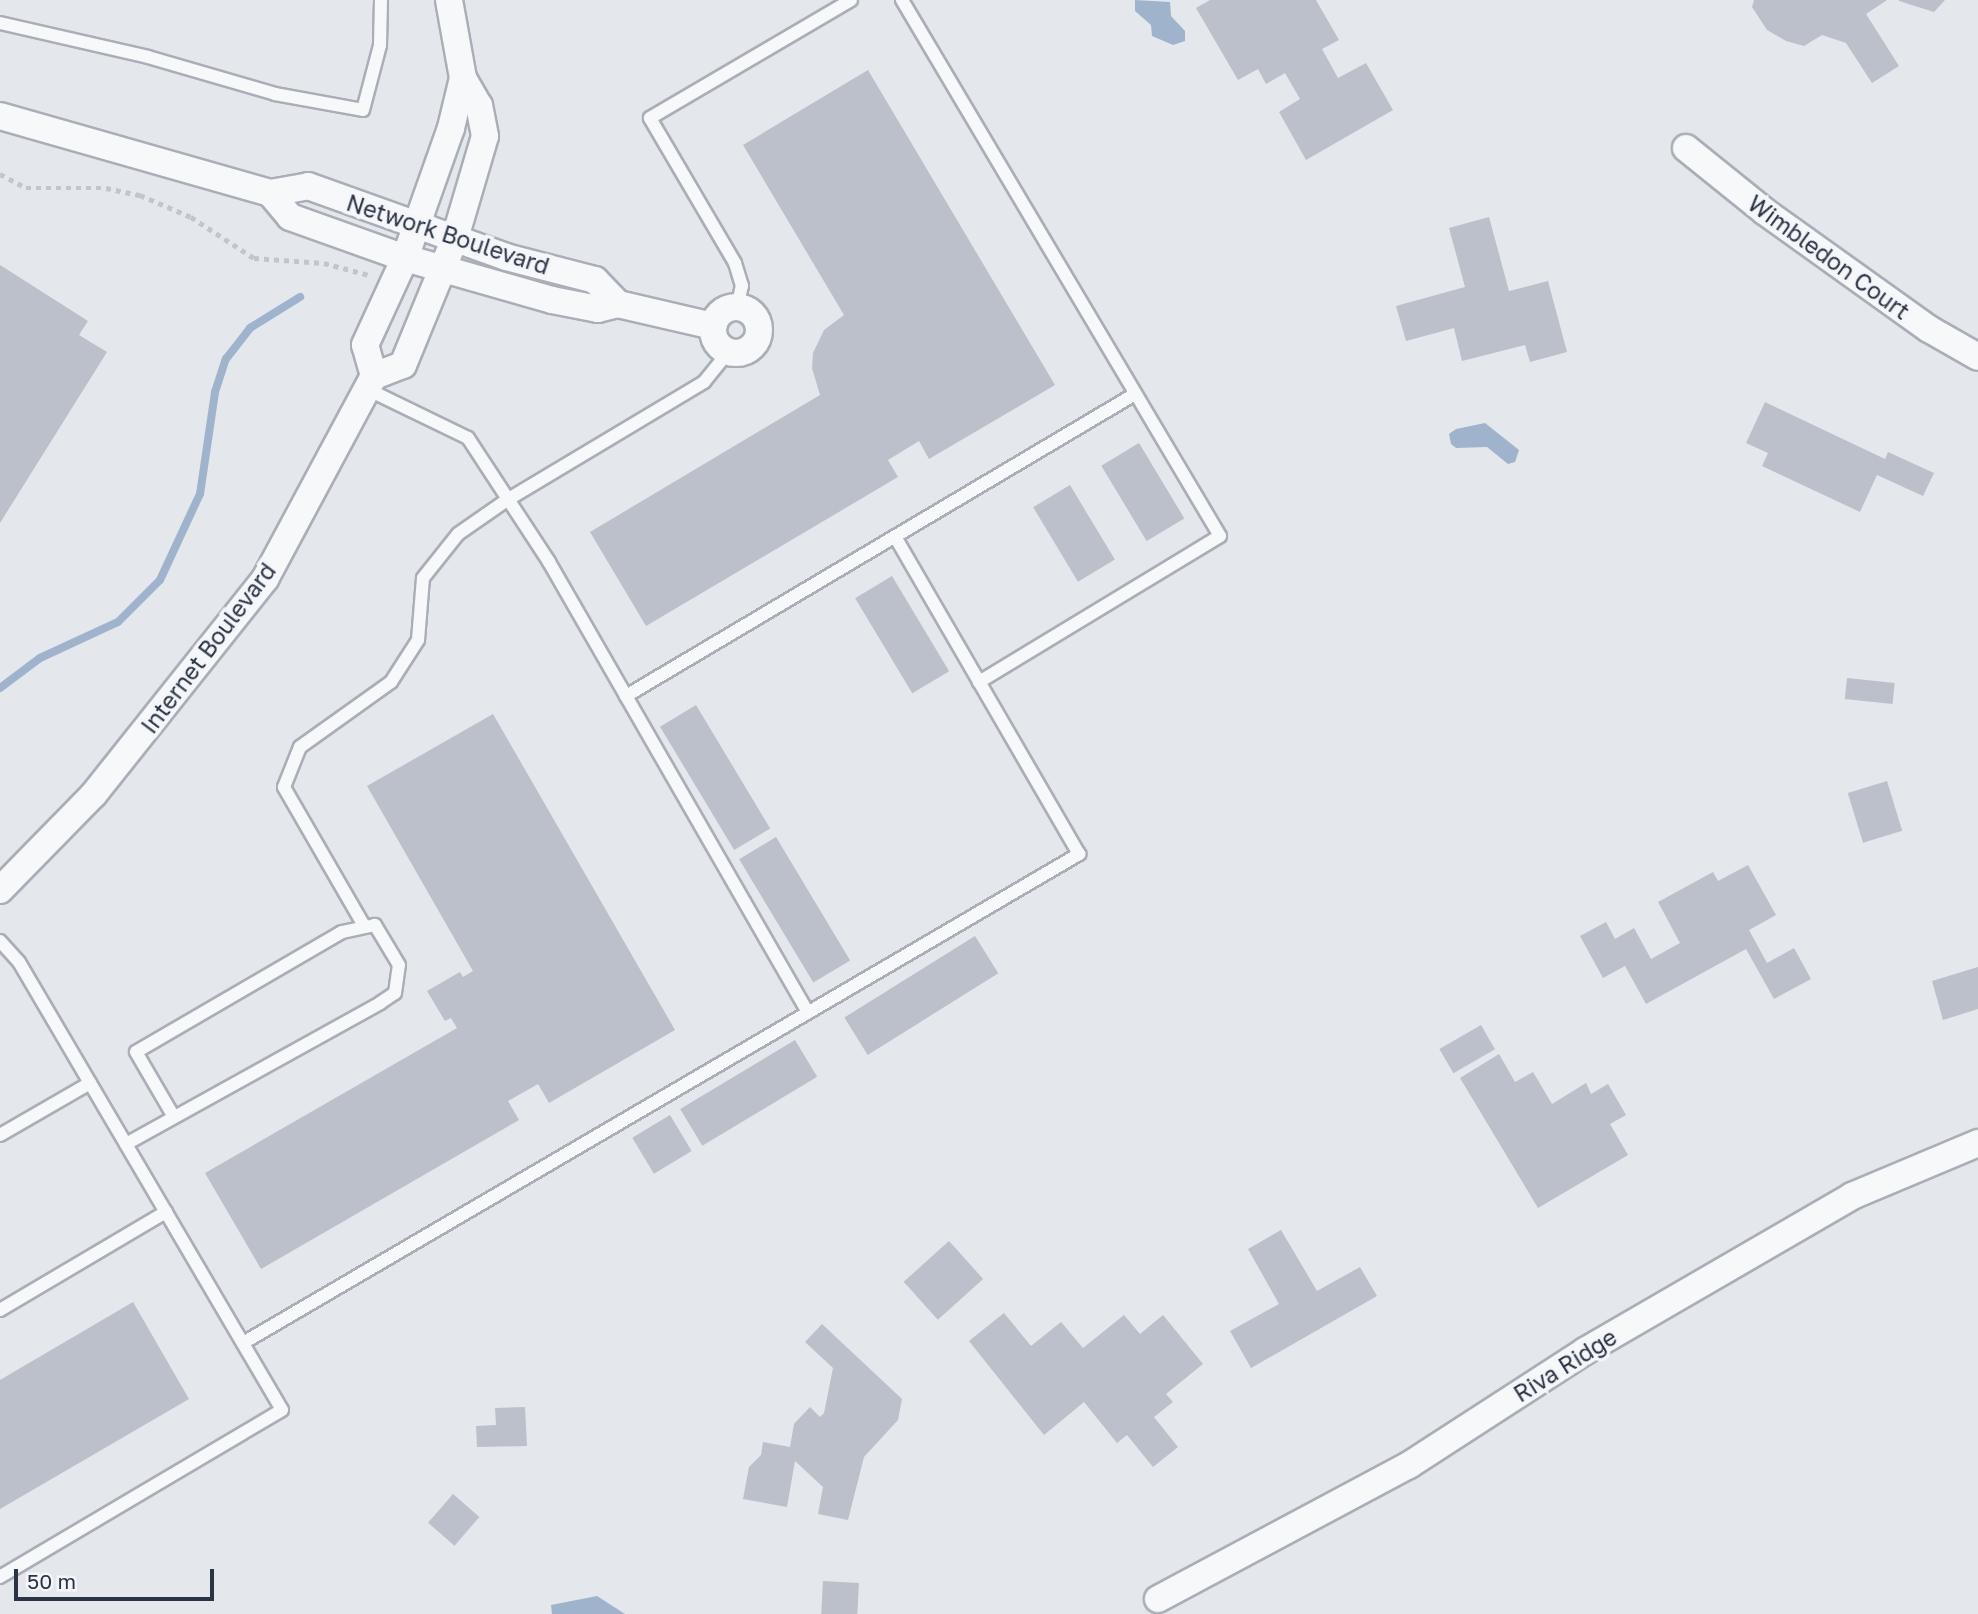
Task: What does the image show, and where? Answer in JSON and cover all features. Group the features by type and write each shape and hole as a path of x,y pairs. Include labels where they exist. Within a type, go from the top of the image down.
{"street":[{"path":"449,0 463,78 480,106 485,136 455,238 403,365 370,383 365,345 400,270 451,128 463,78"},
{"name":"Network Boulevard","path":"0,116 270,193 308,186 415,227 506,257 595,280 618,304"},
{"name":"Wimbledon Court","path":"1686,148 1764,211 1929,329 1978,357"},
{"name":"Network Boulevard","path":"270,193 290,217 400,270 442,268 552,300 598,309 618,304 713,326"},
{"path":"737,307 752,314 758,337 743,352 728,352 716,341 713,326 721,312 737,307"},
{"name":"Internet Boulevard","path":"0,890 94,794 265,579 370,383"},
{"name":"Riva Ridge","path":"1158,1599 1409,1465 1585,1351 1852,1196 1978,1143"}],"lane":[{"path":"0,23 148,57 275,94 363,110 380,45 381,0"},
{"path":"737,307 742,286 735,263 650,118 851,0"},
{"path":"902,0 1220,536 979,682"},
{"path":"363,924 284,787 300,747 391,682 418,640 423,578 457,534 507,500 704,382 728,352"},
{"path":"370,383 468,438 549,562 808,1012"},
{"path":"626,695 1135,394"},
{"path":"243,1343 1079,854 895,537"},
{"path":"126,1144 174,1117 394,993 398,965 375,925 363,924 342,932 136,1052 174,1117"},
{"path":"0,941 19,962 282,1410 0,1577"},
{"path":"0,1135 90,1083"},
{"path":"0,1310 166,1212"}],"path":[{"path":"0,174 26,188 106,188 140,195 191,216 254,258 324,263 367,277 372,272 400,270"}],"water":[{"path":"1135,0 1170,2 1171,16 1185,31 1185,41 1173,45 1152,36 1151,25 1135,11"},
{"path":"1485,423 1519,450 1515,462 1508,464 1487,447 1456,448 1451,444 1449,434 1456,429"},
{"path":"597,1596 625,1614 552,1614 551,1605"}],"building":[{"path":"1210,0 1316,0 1339,40 1322,49 1338,78 1366,63 1393,110 1306,160 1279,112 1300,99 1285,73 1266,84 1258,69 1238,80 1196,8"},
{"path":"1754,0 1887,0 1866,14 1899,66 1872,83 1846,43 1822,35 1804,46 1786,41 1767,30 1752,7"},
{"path":"1899,0 1945,0 1934,12 1899,1"},
{"path":"868,70 1055,385 929,459 919,441 888,460 898,477 646,626 590,532 820,395 812,368 813,353 824,330 844,315 743,145"},
{"path":"1489,217 1509,291 1548,281 1567,352 1530,362 1525,345 1462,361 1454,328 1406,341 1396,306 1465,287 1449,228"},
{"path":"0,265 88,321 79,335 107,352 0,523"},
{"path":"1765,402 1885,459 1888,452 1934,473 1923,496 1877,475 1860,512 1762,466 1768,453 1746,443"},
{"path":"1139,443 1184,518 1147,541 1101,466"},
{"path":"1070,485 1115,560 1078,582 1033,507"},
{"path":"892,576 949,671 912,693 855,598"},
{"path":"1847,678 1895,683 1893,704 1845,699"},
{"path":"696,705 770,828 734,850 660,727"},
{"path":"493,714 675,1030 549,1103 538,1084 508,1101 519,1120 261,1269 205,1173 457,1028 451,1018 445,1021 427,991 460,972 463,977 473,971 367,786"},
{"path":"1887,781 1902,831 1863,843 1848,793"},
{"path":"776,837 850,960 813,983 739,859"},
{"path":"1748,865 1776,915 1749,930 1767,963 1794,948 1811,979 1774,999 1746,949 1646,1004 1625,966 1603,978 1580,936 1606,922 1615,939 1634,928 1651,959 1680,943 1658,902 1713,872 1718,881"},
{"path":"975,936 998,973 868,1055 844,1018"},
{"path":"1978,967 1978,1009 1943,1020 1932,981"},
{"path":"1481,1025 1495,1049 1453,1073 1439,1049"},
{"path":"795,1040 817,1077 702,1146 680,1109"},
{"path":"1499,1054 1515,1082 1533,1072 1552,1104 1586,1083 1591,1094 1608,1084 1626,1115 1610,1124 1628,1155 1538,1208 1460,1078"},
{"path":"670,1115 692,1151 654,1174 632,1138"},
{"path":"1281,1230 1317,1291 1360,1267 1377,1296 1251,1368 1230,1331 1279,1304 1248,1249"},
{"path":"949,1241 983,1279 938,1320 904,1282"},
{"path":"133,1302 189,1399 0,1509 0,1380"},
{"path":"1004,1313 1031,1346 1061,1322 1083,1348 1124,1315 1140,1334 1163,1315 1203,1364 1166,1394 1173,1402 1154,1417 1178,1447 1153,1467 1127,1435 1117,1443 1084,1402 1044,1435 969,1341"},
{"path":"822,1324 902,1399 898,1420 864,1457 848,1520 818,1514 823,1487 795,1461 787,1507 743,1499 749,1467 761,1455 763,1442 790,1447 794,1424 810,1407 820,1417 824,1413 833,1368 805,1342"},
{"path":"525,1407 527,1446 477,1447 476,1426 496,1425 495,1408"},
{"path":"453,1494 479,1517 454,1546 428,1523"},
{"path":"823,1581 859,1583 857,1614 821,1614"}],"waterway":[{"path":"0,688 40,658 118,622 160,580 200,494 215,392 226,359 250,328 300,297"}]}
